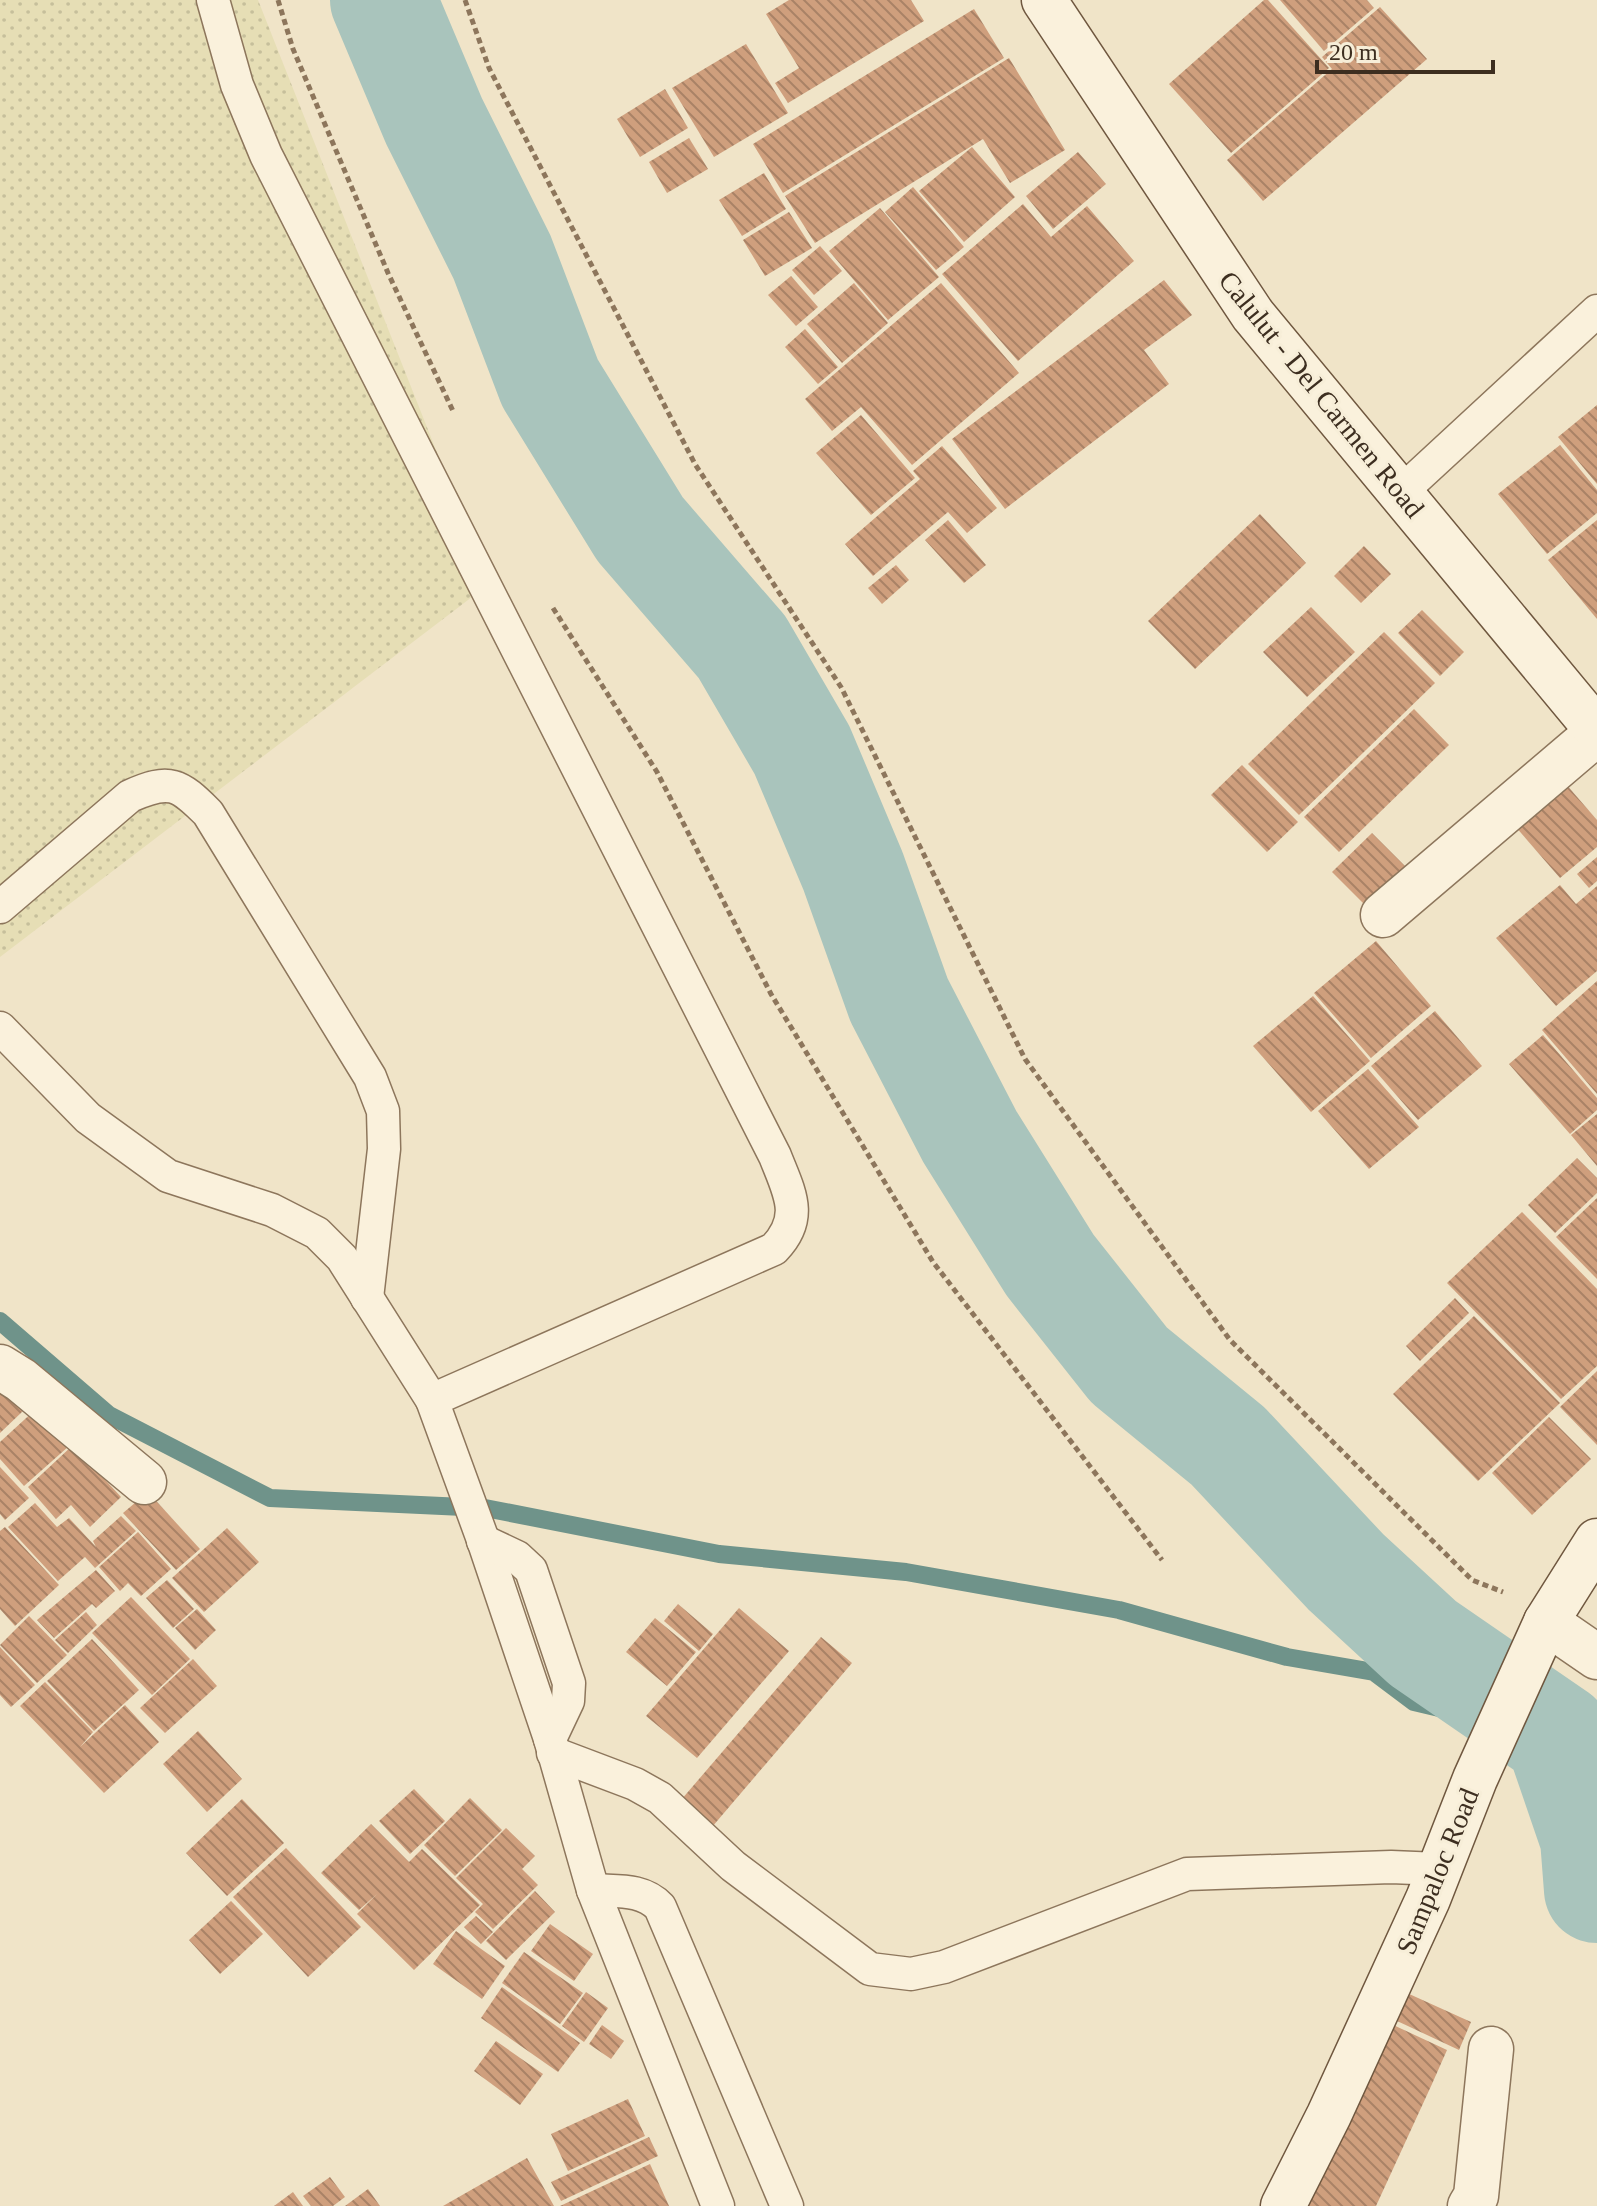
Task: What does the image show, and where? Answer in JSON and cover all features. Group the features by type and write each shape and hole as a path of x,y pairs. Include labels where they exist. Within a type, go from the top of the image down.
{"main road":[{"name":"Calulut - Del Carmen Road","path":"1044,0 1253,315 1597,732"},
{"path":"1383,915 1597,732"},
{"path":"0,1367 21,1380 144,1482"},
{"name":"Sampaloc Road","path":"1283,2206 1329,2115 1428,1899 1475,1779 1544,1626 1597,1541"},
{"path":"1544,1626 1597,1657"},
{"path":"1476,2203 1491,2049"}],"lane":[{"path":"213,0 237,85 266,155 775,1156 793,1203 791,1226 774,1249 432,1400"},
{"path":"1400,493 1597,311"},
{"path":"0,907 130,796 147,788 163,785 184,789 208,813 370,1077 383,1111 384,1149 367,1298"},
{"path":"0,1028 88,1118 168,1176 272,1210 317,1233 342,1258 432,1400 552,1746 593,1890 718,2206"},
{"path":"552,1746 660,1798 733,1866 870,1969 911,1974 944,1967 1187,1874 1391,1867 1439,1869"},
{"path":"593,1890 634,1892 650,1897 660,1907 787,2206"}],"path":[{"path":"278,0 293,49 370,231 453,411"},
{"path":"465,0 489,68 695,464 841,687 1025,1059 1230,1340 1472,1580 1544,1626"},
{"path":"550,603 657,772 771,994 933,1262 1162,1560"}],"shaded area":[{"path":"0,0 258,0 489,584 0,957"}],"building":[{"path":"789,0 911,0 924,21 788,103 775,83 799,68 766,14"},
{"path":"1264,0 1268,0 1329,68 1231,153 1169,84"},
{"path":"1280,0 1367,0 1374,8 1324,51"},
{"path":"1380,7 1427,59 1263,201 1227,160 1332,69 1322,57"},
{"path":"974,9 1004,58 783,193 753,144"},
{"path":"746,44 788,113 714,157 672,88"},
{"path":"1009,58 1065,150 1010,183 983,139 815,243 785,196"},
{"path":"665,89 688,128 640,157 617,119"},
{"path":"689,138 708,169 667,193 649,162"},
{"path":"972,147 1015,197 964,242 919,191"},
{"path":"1078,152 1106,184 1053,229 1026,196"},
{"path":"764,173 786,209 742,236 719,200"},
{"path":"913,187 964,247 936,270 885,212"},
{"path":"1023,204 1051,237 1087,206 1134,261 1018,361 942,274"},
{"path":"880,208 939,277 888,320 829,251"},
{"path":"789,212 812,248 765,276 743,240"},
{"path":"820,246 842,271 814,295 792,270"},
{"path":"791,276 818,307 796,326 768,295"},
{"path":"1164,280 1192,315 1144,350 1169,384 1005,509 952,439"},
{"path":"854,283 888,323 842,363 807,324"},
{"path":"941,283 1019,373 912,465 861,407 832,431 805,399"},
{"path":"805,329 838,367 818,384 785,347"},
{"path":"1597,405 1597,484 1558,437"},
{"path":"861,415 915,478 871,515 816,453"},
{"path":"1560,445 1597,490 1597,513 1547,554 1498,494"},
{"path":"942,446 997,508 967,533 948,512 873,576 845,544 920,479 913,471"},
{"path":"1260,514 1306,563 1195,669 1148,621"},
{"path":"948,520 986,565 964,583 925,540"},
{"path":"1597,520 1597,619 1548,560"},
{"path":"1364,546 1391,574 1361,603 1334,576"},
{"path":"896,565 909,580 882,604 868,588"},
{"path":"1311,607 1355,652 1307,697 1263,652"},
{"path":"1422,610 1464,652 1440,676 1398,633"},
{"path":"1384,632 1435,683 1299,815 1248,764"},
{"path":"1414,709 1449,745 1339,852 1304,817"},
{"path":"1242,765 1298,822 1267,852 1211,795"},
{"path":"1565,783 1597,820 1597,847 1560,878 1515,826"},
{"path":"1372,833 1407,868 1366,906 1332,872"},
{"path":"1597,857 1597,881 1589,888 1577,874"},
{"path":"1560,885 1576,904 1597,886 1597,971 1556,1006 1496,938"},
{"path":"1376,941 1431,1006 1371,1058 1314,993"},
{"path":"1597,981 1597,1094 1542,1030"},
{"path":"1313,996 1370,1061 1311,1112 1253,1046"},
{"path":"1435,1011 1482,1066 1418,1120 1371,1066"},
{"path":"1543,1035 1597,1098 1597,1110 1570,1134 1509,1064"},
{"path":"1368,1069 1419,1127 1369,1169 1318,1111"},
{"path":"1597,1114 1597,1166 1571,1135"},
{"path":"1577,1158 1597,1178 1597,1193 1555,1233 1528,1205"},
{"path":"1597,1198 1597,1279 1556,1237"},
{"path":"1522,1212 1597,1289 1597,1366 1561,1399 1447,1283"},
{"path":"1455,1298 1469,1313 1420,1361 1406,1346"},
{"path":"1474,1316 1560,1403 1478,1481 1393,1394"},
{"path":"1597,1371 1597,1445 1560,1407"},
{"path":"0,1386 23,1411 0,1433"},
{"path":"36,1409 69,1446 24,1486 0,1459 0,1442"},
{"path":"1549,1417 1591,1459 1532,1515 1492,1473"},
{"path":"73,1445 121,1497 90,1527 71,1505 56,1519 28,1487"},
{"path":"0,1467 29,1498 5,1520 0,1514"},
{"path":"148,1492 200,1549 176,1570 123,1513"},
{"path":"35,1503 57,1527 69,1518 96,1547 93,1541 121,1516 136,1531 95,1568 85,1557 58,1581 8,1527"},
{"path":"5,1527 59,1585 15,1626 0,1609 0,1531"},
{"path":"227,1528 259,1562 204,1612 172,1578"},
{"path":"138,1532 171,1569 141,1596 128,1583 120,1591 99,1567"},
{"path":"96,1570 115,1591 96,1608 92,1604 54,1638 37,1620"},
{"path":"167,1580 194,1609 173,1628 146,1598"},
{"path":"131,1597 190,1659 152,1695 92,1633"},
{"path":"678,1604 713,1634 699,1651 664,1621"},
{"path":"739,1608 789,1651 697,1758 646,1716"},
{"path":"197,1609 216,1630 195,1650 175,1628"},
{"path":"86,1612 97,1625 68,1653 55,1640"},
{"path":"29,1616 67,1655 37,1683 0,1645"},
{"path":"655,1618 696,1652 667,1686 626,1652"},
{"path":"821,1637 852,1663 712,1827 681,1800"},
{"path":"92,1639 139,1690 94,1731 47,1681"},
{"path":"0,1647 35,1685 11,1707 0,1695"},
{"path":"193,1659 217,1686 165,1733 140,1708"},
{"path":"45,1682 93,1732 80,1747 125,1705 159,1742 104,1793 20,1706"},
{"path":"198,1731 242,1779 207,1812 163,1764"},
{"path":"414,1789 445,1821 410,1854 379,1821"},
{"path":"470,1798 502,1830 455,1876 424,1845"},
{"path":"242,1799 284,1843 227,1896 186,1853"},
{"path":"371,1824 409,1862 422,1849 480,1905 414,1970 357,1914 377,1894 359,1910 321,1873"},
{"path":"506,1828 535,1856 522,1869 538,1885 493,1929 475,1912 483,1904 456,1878"},
{"path":"286,1848 361,1927 308,1977 233,1897"},
{"path":"535,1891 555,1912 506,1960 486,1941"},
{"path":"231,1901 263,1934 220,1974 189,1940"},
{"path":"476,1916 493,1932 481,1944 464,1927"},
{"path":"550,1924 593,1954 574,1981 531,1951"},
{"path":"456,1931 505,1966 482,1999 433,1964"},
{"path":"524,1952 583,1993 560,2024 502,1983"},
{"path":"502,1987 580,2043 558,2072 481,2018"},
{"path":"586,1992 608,2008 584,2042 562,2026"},
{"path":"1407,1993 1471,2022 1459,2050 1395,2020"},
{"path":"1389,2023 1447,2050 1432,2084 1376,2206 1306,2206"},
{"path":"602,2025 624,2041 611,2059 589,2044"},
{"path":"496,2041 543,2074 520,2105 474,2071"},
{"path":"628,2099 645,2136 568,2171 551,2134"},
{"path":"649,2137 658,2156 561,2201 551,2182"},
{"path":"527,2158 554,2206 443,2206"},
{"path":"650,2164 669,2206 560,2206"},
{"path":"330,2177 345,2197 333,2206 311,2206 303,2196"},
{"path":"368,2189 380,2206 345,2206"},
{"path":"293,2192 303,2206 274,2206"}],"waterway":[{"path":"383,0 434,121 502,257 550,383 640,529 742,647 802,750 853,871 899,1000 970,1137 1050,1265 1129,1365 1228,1446 1346,1572 1423,1643 1558,1736 1593,1838 1597,1890"},
{"path":"0,1321 109,1415 270,1498 485,1508 719,1554 906,1572 1119,1610 1287,1657 1374,1672 1414,1702 1558,1736"}]}
